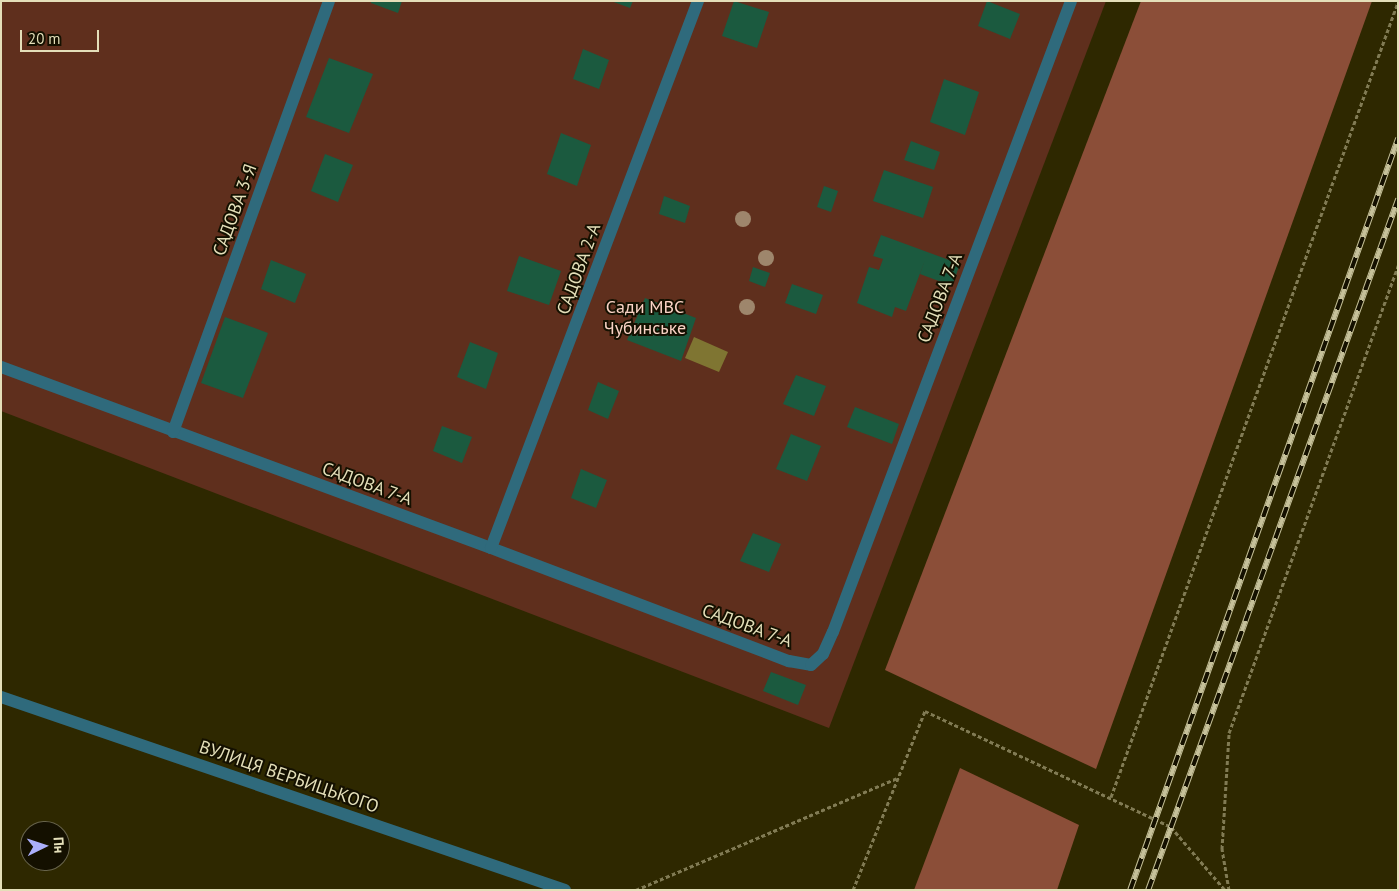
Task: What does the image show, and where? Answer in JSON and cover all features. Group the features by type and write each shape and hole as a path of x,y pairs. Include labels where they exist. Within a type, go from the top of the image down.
{"street":[{"name":"САДОВА 3-Я","path":"173,432 329,1"},
{"name":"САДОВА 2-А","path":"491,548 698,1"},
{"name":"САДОВА 7-А","path":"1,367 491,548 789,661 810,665 823,654 1071,1"},
{"name":"ВУЛИЦЯ ВЕРБИЦЬКОГО","path":"1,696 565,890"}],"path":[{"path":"1111,797 1398,2"},
{"path":"1229,890 1222,849 1229,733 1398,265"},
{"path":"853,890 925,711 1111,797 1171,827 1225,890"},
{"path":"636,890 898,778"}],"green space":[{"name":"Сади МВС Чубинське","path":"1,1 1106,1 829,728 1,411"}],"shaded area":[{"path":"1141,1 1372,1 1096,769 885,670"},
{"path":"694,337 728,352 719,372 685,358"},
{"path":"960,768 1079,825 1057,890 914,890"}],"building":[{"path":"371,1 402,1 398,13 371,3"},
{"path":"611,1 633,1 630,8"},
{"path":"734,1 769,12 757,48 722,36"},
{"path":"987,1 1020,14 1010,39 978,26"},
{"path":"583,49 609,60 599,89 573,79"},
{"path":"329,58 373,74 349,133 306,117"},
{"path":"944,79 979,92 965,135 930,122"},
{"path":"561,133 591,145 577,186 547,174"},
{"path":"911,141 940,152 934,170 904,160"},
{"path":"325,154 353,165 338,202 311,191"},
{"path":"884,170 933,187 923,218 873,201"},
{"path":"824,186 838,191 831,212 817,207"},
{"path":"664,196 690,206 685,223 659,214"},
{"path":"881,235 960,264 952,286 920,274 925,260 906,311 895,307 892,317 857,303 869,267 879,270 883,259 873,256"},
{"path":"519,256 561,271 549,305 507,291"},
{"path":"271,260 306,274 295,303 261,289"},
{"path":"753,267 770,273 765,287 749,281"},
{"path":"792,284 823,295 816,314 785,303"},
{"path":"645,298 696,318 681,361 627,340"},
{"path":"225,317 268,333 243,398 201,383"},
{"path":"470,342 498,353 486,389 457,377"},
{"path":"796,375 826,386 814,416 783,404"},
{"path":"598,382 619,391 608,419 588,410"},
{"path":"855,407 899,424 892,444 847,427"},
{"path":"442,426 472,437 462,463 433,451"},
{"path":"791,434 821,446 807,481 776,469"},
{"path":"581,469 607,480 596,508 571,498"},
{"path":"753,533 781,544 769,572 740,561"},
{"path":"771,672 806,685 798,705 763,691"}],"railway":[{"path":"1130,890 1398,138"},
{"path":"1148,890 1398,199"}]}
